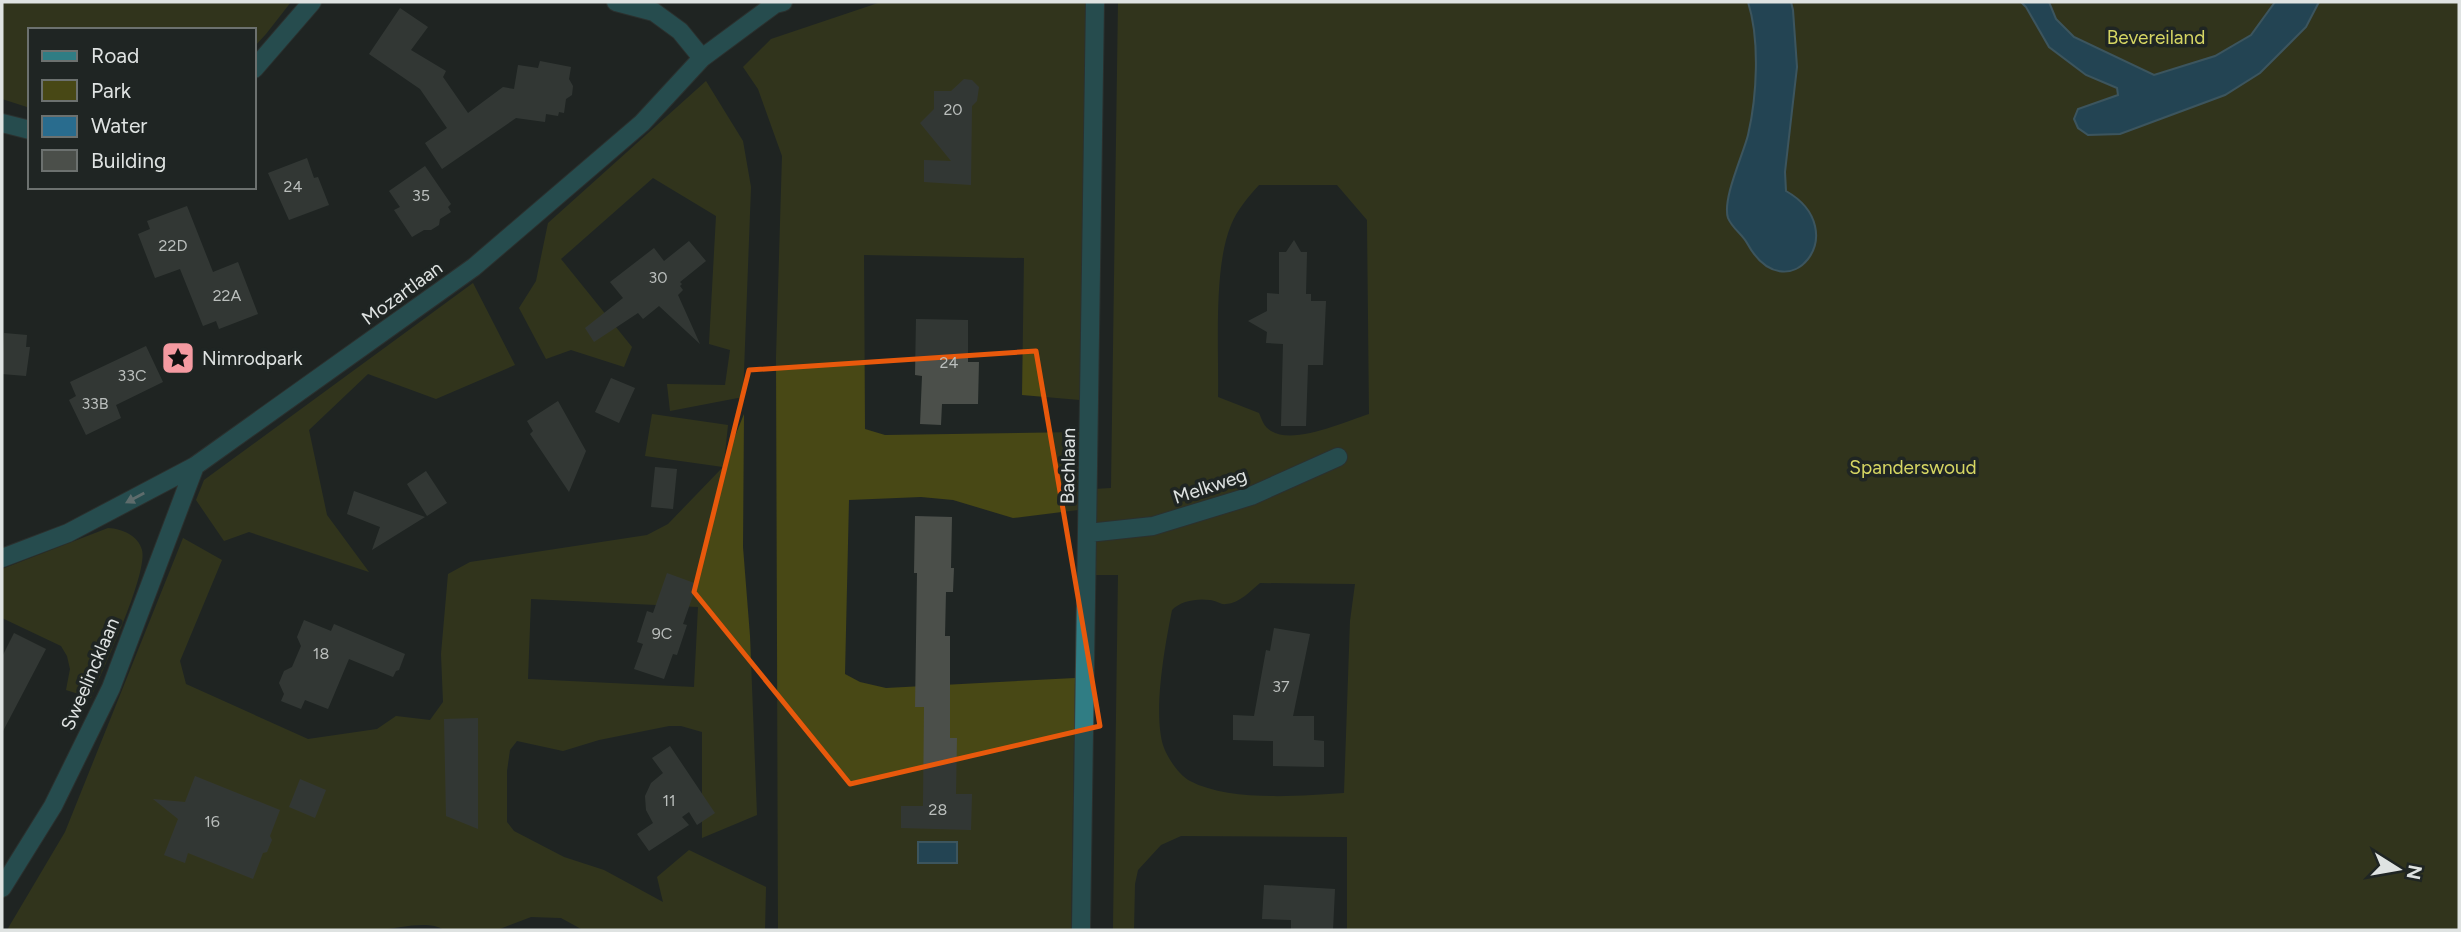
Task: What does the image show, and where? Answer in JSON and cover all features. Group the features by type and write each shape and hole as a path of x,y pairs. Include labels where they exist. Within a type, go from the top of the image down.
{"street":[{"path":"256,67 312,2"},
{"path":"616,2 654,12 680,31 702,58"},
{"name":"Mozartlaan","path":"2,558 68,533 195,466 474,267 642,123 702,58 775,4 783,2"},
{"name":"Bachlaan","path":"1081,930 1095,2"},
{"path":"2,123 28,130"},
{"name":"Melkweg","path":"1088,533 1153,526 1251,496 1338,457"},
{"name":"Sweelincklaan","path":"2,888 53,806 111,688 195,466"}],"highlighted area":[{"path":"1036,351 1100,726 850,784 694,592 749,370"}],"green space":[{"path":"2,2 291,2 256,45 256,28 28,28 28,107 2,99"},
{"path":"881,2 1087,2 1080,400 1022,395 1024,258 864,255 865,429 885,435 1080,432 1078,510 1013,518 953,500 921,497 849,500 845,674 860,682 886,688 1075,678 1071,930 778,930 776,358 782,156 758,89 743,67 771,39"},
{"name":"Spanderswoud","path":"1118,2 2459,2 2459,930 1347,930 1347,837 1181,836 1161,845 1138,870 1134,930 1113,930 1118,575 1094,575 1094,489 1111,488","holes":["1259,185 1337,185 1367,220 1369,414 1319,431 1281,435 1271,431 1259,413 1218,397 1219,286 1225,243 1236,214","1260,583 1355,584 1350,621 1344,793 1266,796 1206,788 1182,775 1164,748 1159,699 1172,610 1179,604 1194,600 1231,603"]},
{"path":"706,81 743,141 751,187 743,397 670,411 667,384 725,385 730,350 709,344 716,216 653,178 561,259 632,347 624,367 571,350 546,359 519,308 536,281 548,223"},
{"path":"473,283 515,365 436,399 368,374 309,430 327,515 369,572 249,532 224,541 196,500 204,480"},
{"path":"652,414 728,425 724,463 744,414 743,547 750,636 757,815 702,838 702,732 681,726 669,726 599,740 563,751 517,741 510,750 507,771 507,822 514,831 564,857 604,870 663,902 657,877 689,850 766,887 765,930 583,930 561,918 531,917 497,930 444,930 422,925 382,930 7,930 65,832 183,538 222,560 180,661 186,684 308,739 377,729 396,716 430,720 443,702 441,654 448,574 470,562 647,535 668,524 723,467 645,456","holes":["531,599 698,607 694,687 528,679"]},
{"path":"108,528 124,531 137,540 142,550 142,562 114,646 91,698 66,690 70,669 61,646 2,618 2,569"}],"water":[{"path":"1748,2 1791,2 1793,10 1797,67 1785,172 1786,191 1806,208 1815,226 1815,244 1808,259 1795,269 1780,271 1763,263 1728,218 1728,200 1748,135 1755,86 1756,50"},
{"path":"2021,2 2049,2 2056,19 2074,37 2154,75 2215,56 2251,35 2275,2 2319,2 2306,27 2260,73 2225,95 2120,134 2088,135 2078,128 2074,119 2078,109 2118,95 2117,88 2086,75 2049,47"},
{"path":"918,842 957,842 957,863 918,863"}],"building":[{"path":"400,8 428,27 411,50 446,71 443,77 468,113 503,87 514,89 518,65 538,68 540,61 571,67 569,79 573,86 572,95 566,99 564,113 559,112 558,116 546,114 545,122 516,118 442,169 425,143 447,128 420,89 369,54"},
{"path":"964,79 972,80 979,87 977,101 972,106 971,185 924,182 924,160 951,161 920,123 934,109 934,91 951,91"},
{"path":"307,158 314,178 318,177 329,205 289,220 268,173"},
{"path":"425,166 451,204 448,207 451,212 440,219 439,225 412,237 394,210 400,207 389,191"},
{"path":"187,206 213,272 238,262 258,314 219,329 216,321 203,326 180,269 155,278 138,234 150,229 147,221"},
{"path":"1294,240 1301,252 1307,252 1306,294 1311,294 1311,301 1326,301 1323,365 1308,365 1306,426 1281,426 1283,344 1266,343 1267,332 1248,321 1267,311 1267,293 1279,294 1279,252 1286,252"},
{"path":"689,241 706,261 680,282 683,290 678,295 700,344 659,306 643,319 638,313 594,342 585,328 623,298 610,282 654,248 664,261"},
{"path":"916,319 968,320 968,362 979,362 978,404 942,404 941,425 920,424 922,376 915,375"},
{"path":"4,333 27,335 26,347 30,347 26,376 2,374"},
{"path":"146,346 163,382 116,405 121,418 86,435 69,400 76,396 70,382"},
{"path":"611,378 635,388 619,423 595,412"},
{"path":"558,401 586,451 569,492 530,434 533,431 527,421"},
{"path":"655,467 677,469 673,509 651,507"},
{"path":"426,471 447,503 427,516 407,484"},
{"path":"354,491 425,517 372,550 380,527 347,514"},
{"path":"915,516 952,517 953,592 946,592 945,636 950,636 950,738 957,738 956,794 972,794 971,830 901,828 901,806 923,806 924,707 915,707"},
{"path":"667,573 697,584 683,624 687,625 677,655 673,654 664,679 634,669 643,644 637,642 647,611 653,613"},
{"path":"304,620 331,631 334,624 405,654 399,670 393,677 349,659 328,709 305,700 301,709 281,701 284,694 279,683 284,671 292,667 301,646 297,637"},
{"path":"1274,628 1310,634 1293,716 1314,716 1314,740 1324,741 1324,767 1273,766 1273,741 1233,740 1233,715 1254,716 1266,650 1270,651"},
{"path":"14,633 46,649 2,733 2,657"},
{"path":"478,718 478,829 446,816 444,719"},
{"path":"670,746 715,813 697,825 689,812 682,817 689,825 649,851 637,834 653,823 646,810 645,796 651,783 663,773 652,758"},
{"path":"195,776 280,810 270,836 272,840 267,852 263,853 253,879 188,853 185,863 164,855 178,819 153,799 185,802"},
{"path":"300,779 326,790 315,818 289,807"},
{"path":"1264,885 1335,889 1333,930 1291,930 1291,920 1262,919"}],"place":[{"name":"Nimrodpark","path":"178,358"}],"park label":[{"name":"Bevereiland","path":"2156,37"}]}
